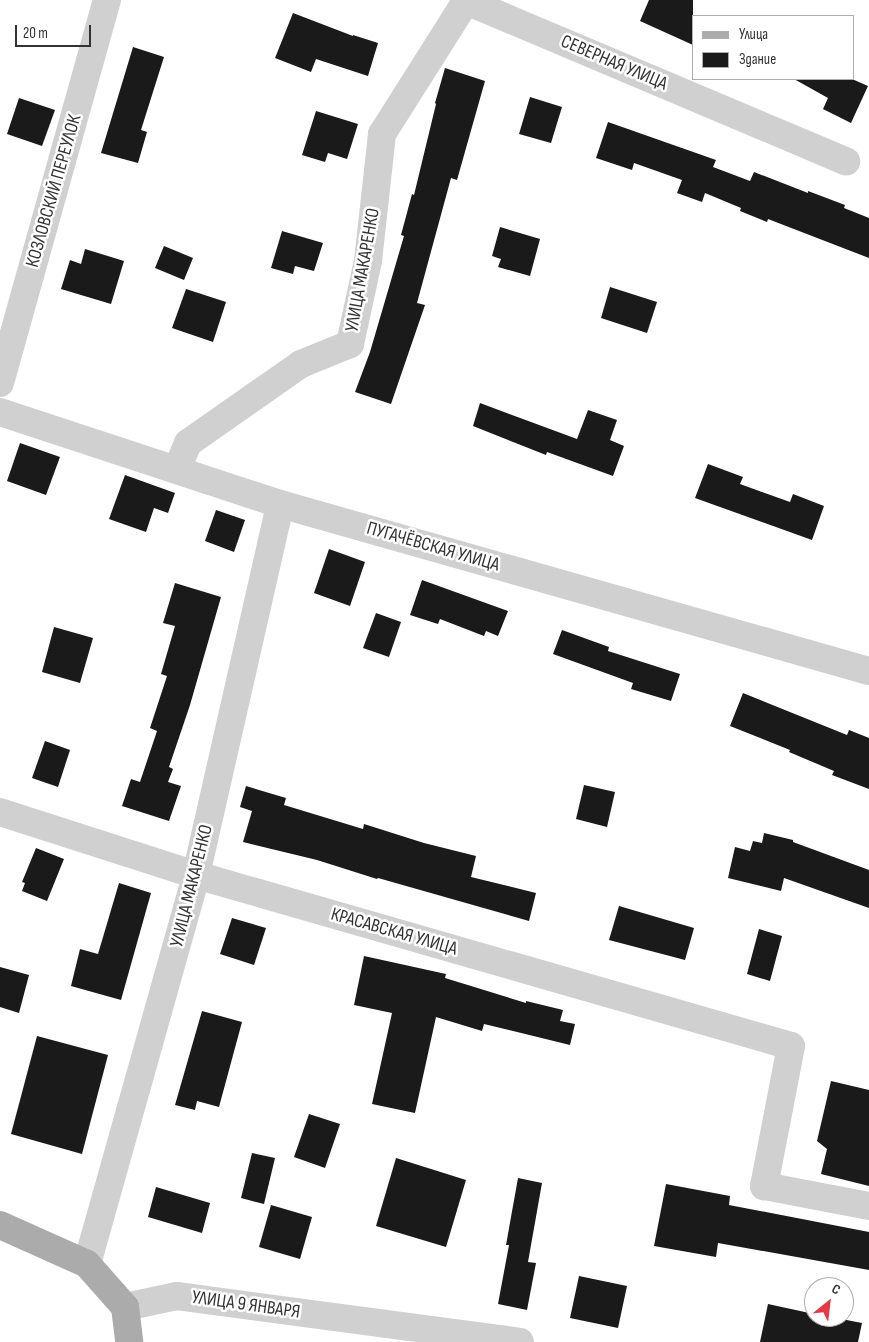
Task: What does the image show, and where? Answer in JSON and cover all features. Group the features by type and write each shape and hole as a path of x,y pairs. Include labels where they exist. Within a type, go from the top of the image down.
{"main road":[{"path":"0,1225 87,1264 125,1307 129,1342"}],"street":[{"name":"КОЗЛОВСКИЙ ПЕРЕУЛОК","path":"0,383 107,0"},
{"name":"СЕВЕРНАЯ УЛИЦА","path":"465,0 846,161"},
{"name":"УЛИЦА МАКАРЕНКО","path":"177,470 188,443 301,364 350,344 368,261 382,134 465,0"},
{"name":"ПУГАЧЁВСКАЯ УЛИЦА","path":"0,412 280,504 869,670"},
{"name":"УЛИЦА МАКАРЕНКО","path":"87,1264 196,875 280,504"},
{"name":"КРАСАВСКАЯ УЛИЦА","path":"0,812 196,875 791,1046 764,1186 869,1206"},
{"name":"УЛИЦА 9 ЯНВАРЯ","path":"125,1307 177,1296 490,1340 520,1342"}],"building":[{"path":"649,0 693,0 692,45 640,21"},
{"path":"293,13 353,36 378,43 368,76 316,59 311,72 275,58"},
{"path":"133,47 164,57 141,130 147,132 138,163 101,153"},
{"path":"445,68 485,81 457,180 451,178 417,303 425,305 391,404 355,392 370,352 404,236 401,235 412,194 414,195"},
{"path":"796,80 854,80 868,86 851,123 823,109 828,98"},
{"path":"530,97 562,107 551,143 519,134"},
{"path":"19,98 55,110 42,146 7,134"},
{"path":"316,111 358,124 347,159 328,153 325,162 302,155"},
{"path":"608,122 716,160 713,167 750,181 754,172 845,205 844,208 869,218 869,258 768,219 767,222 740,211 741,208 705,193 702,202 677,193 682,180 634,163 632,170 596,158"},
{"path":"500,227 540,239 530,276 498,267 501,259 492,256"},
{"path":"282,231 323,243 314,271 295,266 293,274 271,268"},
{"path":"164,246 193,258 184,280 155,268"},
{"path":"85,249 124,261 111,304 61,289 70,260 81,264"},
{"path":"610,287 657,302 647,333 601,318"},
{"path":"186,289 226,302 213,342 172,328"},
{"path":"480,403 577,439 588,410 617,420 610,440 624,446 613,476 547,452 546,455 473,426"},
{"path":"20,443 60,457 46,495 7,481"},
{"path":"708,464 743,477 740,484 790,502 793,494 824,506 812,540 695,498"},
{"path":"125,475 175,493 168,513 154,508 146,532 109,519"},
{"path":"216,510 245,520 234,552 205,541"},
{"path":"329,549 365,562 350,606 314,593"},
{"path":"422,580 508,611 498,636 486,631 484,636 440,619 438,624 410,615"},
{"path":"175,583 221,597 190,705 169,767 173,769 168,782 181,786 169,821 122,806 131,779 140,782 157,731 150,728 167,676 161,674 175,626 163,623"},
{"path":"376,613 401,622 389,657 363,648"},
{"path":"54,627 93,638 80,683 42,672"},
{"path":"562,630 609,647 608,651 680,674 671,701 631,689 633,683 553,654"},
{"path":"743,693 847,735 849,730 869,738 869,789 832,775 834,771 789,752 790,750 730,726"},
{"path":"45,741 70,750 58,787 32,778"},
{"path":"584,785 615,792 607,827 576,819"},
{"path":"246,786 286,798 284,805 363,829 364,824 424,843 476,856 471,877 536,893 529,921 377,879 317,860 243,842 252,811 240,807"},
{"path":"764,833 793,840 793,842 869,870 869,908 784,878 781,891 728,878 735,847 750,851 753,841 762,843"},
{"path":"36,848 64,859 47,901 22,891 25,883 22,882"},
{"path":"119,883 151,893 121,1000 71,986 80,949 98,954"},
{"path":"619,906 694,928 685,960 609,940"},
{"path":"232,918 266,928 254,965 220,954"},
{"path":"759,929 782,936 770,981 747,974"},
{"path":"364,956 446,974 445,978 526,1003 526,1001 563,1010 560,1021 575,1024 570,1045 484,1024 482,1031 436,1017 415,1113 372,1104 392,1013 354,1005"},
{"path":"0,967 29,975 19,1013 0,1007"},
{"path":"202,1011 242,1022 219,1107 197,1101 195,1110 175,1105"},
{"path":"37,1036 108,1055 82,1154 11,1134"},
{"path":"831,1081 869,1090 869,1186 821,1174 827,1149 817,1141"},
{"path":"309,1114 340,1124 325,1168 294,1157"},
{"path":"252,1153 275,1158 264,1204 241,1198"},
{"path":"396,1158 466,1180 446,1247 376,1226"},
{"path":"518,1178 542,1183 528,1262 536,1263 527,1310 498,1304 509,1245 506,1245"},
{"path":"666,1184 730,1196 729,1205 869,1232 869,1270 718,1243 716,1257 654,1246"},
{"path":"156,1187 210,1203 202,1233 148,1217"},
{"path":"271,1205 312,1217 300,1259 259,1247"},
{"path":"579,1276 627,1286 618,1328 570,1318"},
{"path":"768,1304 804,1312 804,1327 854,1327 854,1321 862,1323 858,1342 760,1342"}]}
